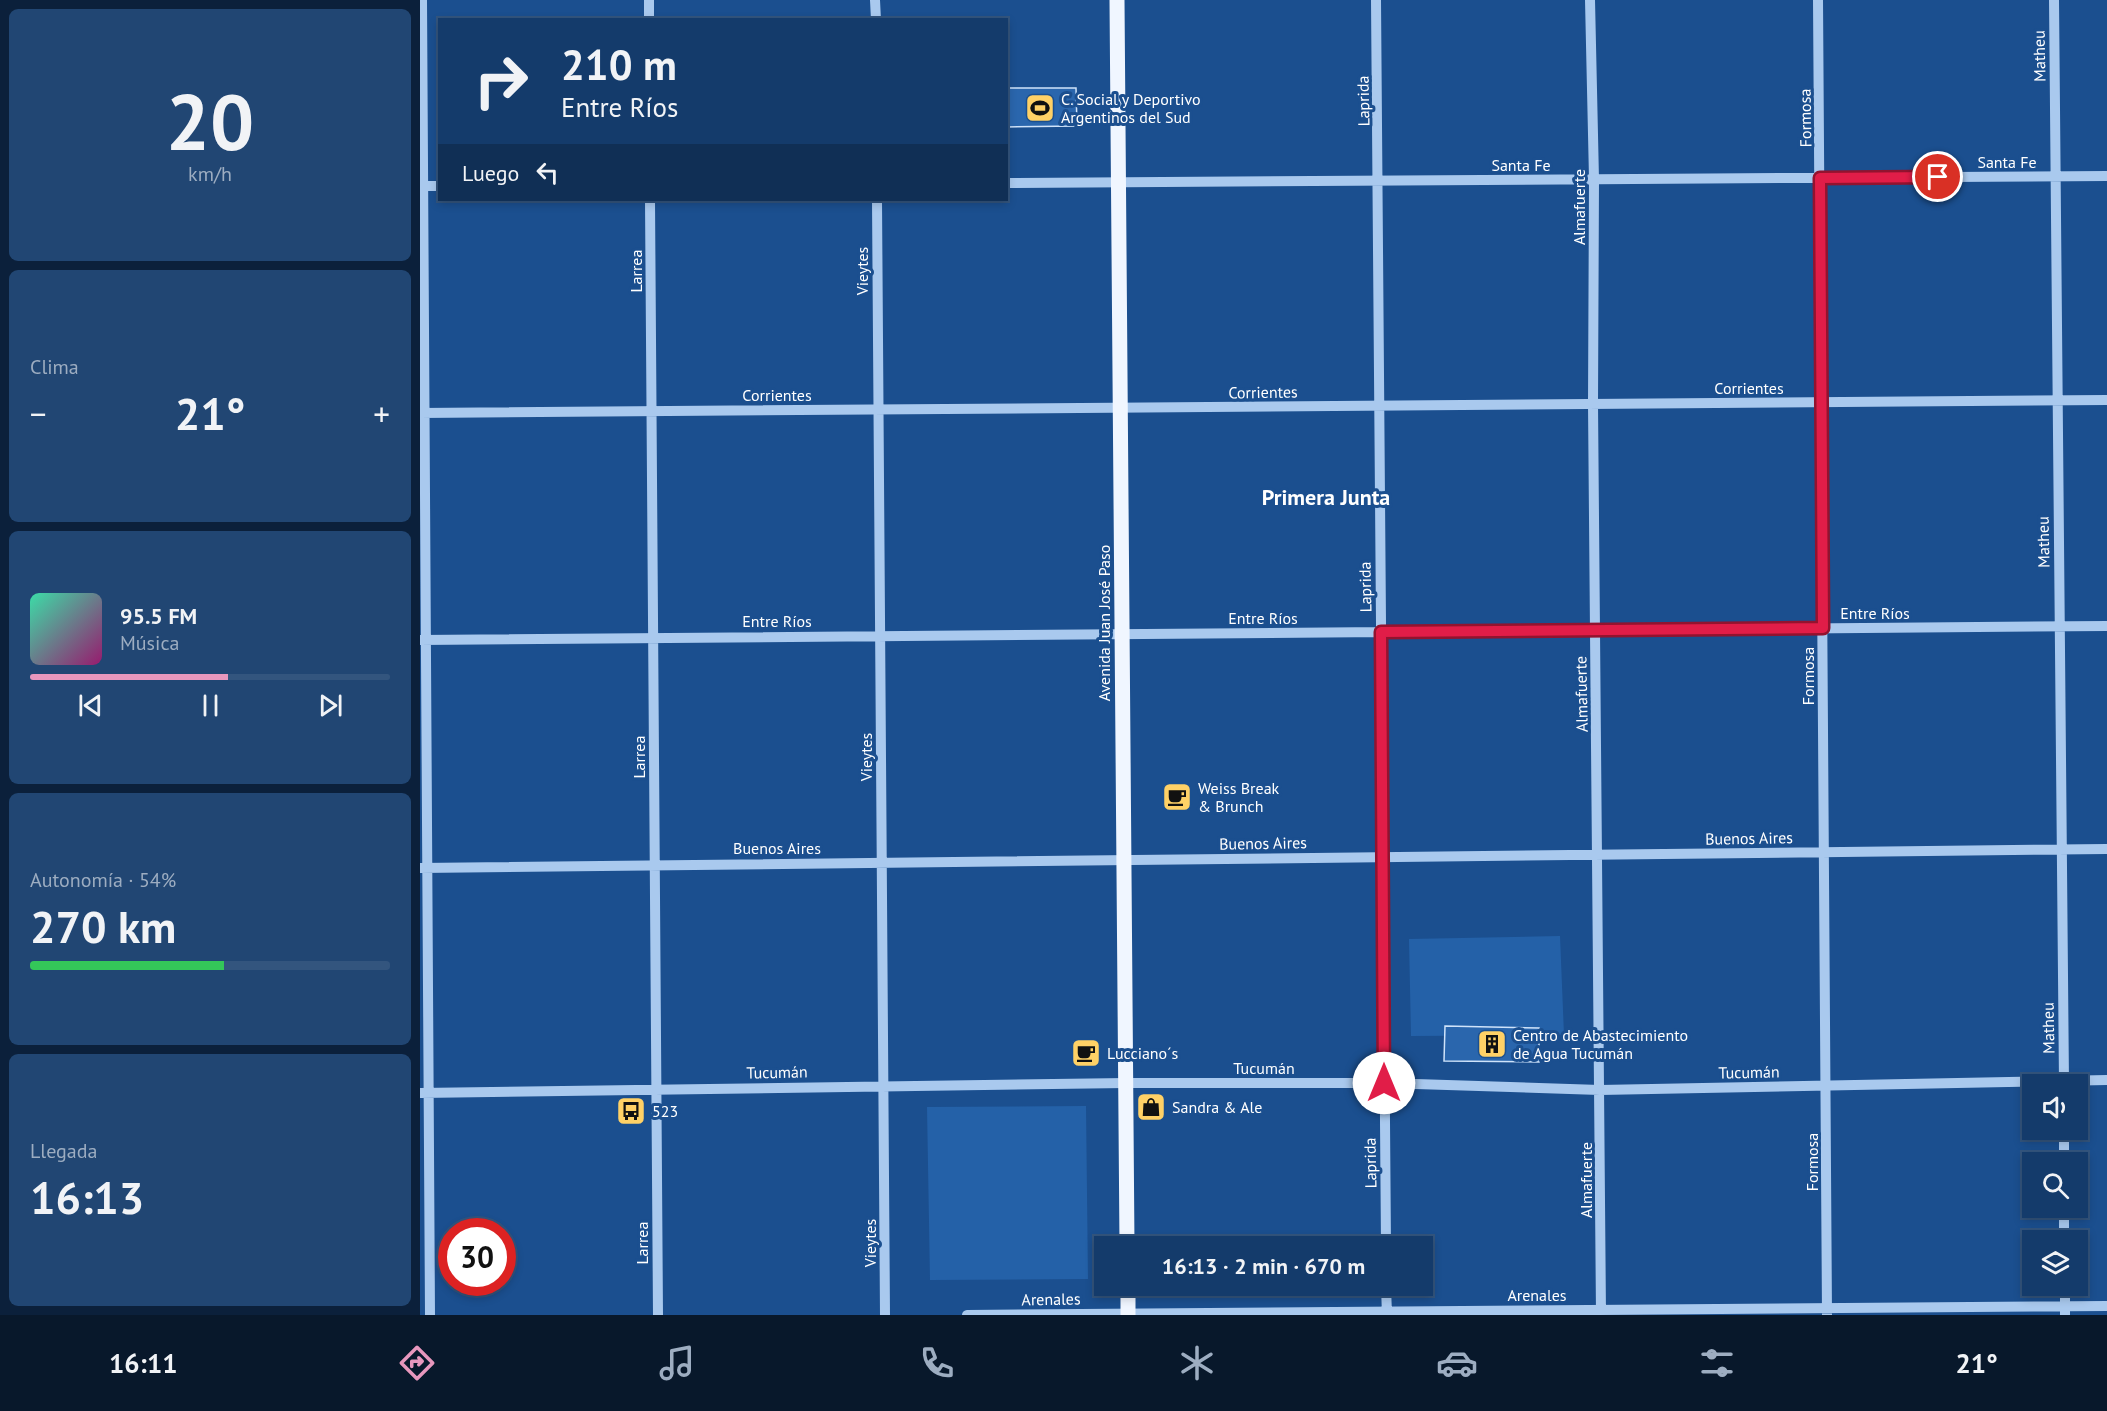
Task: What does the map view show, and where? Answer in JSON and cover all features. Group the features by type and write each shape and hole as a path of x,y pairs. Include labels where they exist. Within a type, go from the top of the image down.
{"main road":[{"name":"Avenida Juan José Paso","path":"1117,0 1127,1236"},
{"path":"1128,1296 1128,1314"}],"street":[{"path":"422,0 424,1093 430,1315"},
{"path":"649,0 649,18"},
{"path":"875,0 876,18"},
{"name":"Laprida","path":"1376,0 1386,1236"},
{"name":"Almafuerte","path":"1590,0 1594,179 1593,404 1602,1312"},
{"name":"Formosa","path":"1818,0 1827,1312"},
{"name":"Matheu","path":"2054,0 2064,1074"},
{"name":"Santa Fe","path":"1008,183 2107,176"},
{"path":"422,186 438,186"},
{"name":"Larrea","path":"650,201 658,1315"},
{"name":"Vieytes","path":"877,201 885,1315"},
{"name":"Corrientes","path":"422,413 2107,400"},
{"name":"Entre Ríos","path":"423,640 2107,626"},
{"name":"Buenos Aires","path":"424,868 2107,849"},
{"name":"Tucumán","path":"2088,1081 2107,1080"},
{"name":"Tucumán","path":"424,1093 1126,1083 1384,1083 1600,1090 2022,1084"},
{"path":"1386,1296 1387,1313"},
{"name":"Arenales","path":"967,1315 2065,1311 2107,1306"}],"shaded area":[{"path":"1560,936 1564,1035 1411,1036 1409,939"},
{"path":"1086,1106 1088,1279 930,1280 927,1107"}],"building":[{"path":"1008,88 1076,88 1077,126 1008,127"},
{"name":"Centro de Abastecimiento de Agua Tucumán","path":"1445,1026 1539,1028 1539,1062 1444,1061"}],"place":[{"name":"C. Social y Deportivo Argentinos del Sud","path":"1040,108"},
{"name":"Weiss Break & Brunch","path":"1177,797"},
{"name":"Centro de Abastecimiento de Agua Tucumán","path":"1492,1044"},
{"name":"Lucciano´s","path":"1086,1053"},
{"name":"Sandra & Ale","path":"1151,1107"},
{"name":"523","path":"631,1111"}],"district":[{"name":"Primera Junta","path":"1326,497"}],"route":[{"path":"1384,1083 1381,632 1823,628 1820,178 1938,177"}]}
